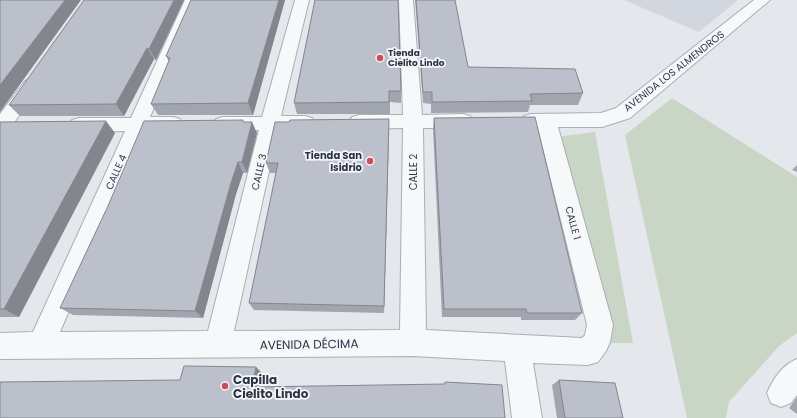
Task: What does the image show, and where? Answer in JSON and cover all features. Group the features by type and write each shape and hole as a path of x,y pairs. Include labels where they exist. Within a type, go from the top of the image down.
{"street":[{"name":"CALLE 4","path":"41,345 192,0"},
{"name":"CALLE 3","path":"218,346 270,123 302,0"},
{"name":"CALLE 2","path":"406,0 413,122 413,343"},
{"name":"AVENIDA LOS ALMENDROS","path":"515,121 602,120 623,113 763,0"},
{"path":"1,126 42,69"},
{"name":"CALLE 1","path":"546,120 600,325"},
{"path":"66,125 483,121"},
{"path":"1,126 26,125"},
{"name":"AVENIDA DÉCIMA","path":"0,346 218,346 413,343 588,352 597,342 600,325"},
{"path":"517,349 527,418"}],"shaded area":[{"path":"624,0 738,0 699,32"}],"green space":[{"path":"672,98 797,177 797,333 779,346 729,402 726,418 687,418 625,135"},
{"path":"595,132 633,343 609,343 556,137"}],"building":[{"path":"0,0 65,0 0,85"},
{"path":"84,0 174,0 149,49 147,48 116,104 9,105"},
{"path":"191,0 279,0 248,103 151,104 170,58 166,56"},
{"path":"315,0 398,0 401,91 389,91 389,102 294,103"},
{"path":"416,0 455,0 468,67 575,69 583,93 530,94 532,101 432,102 432,92 423,92"},
{"path":"535,117 582,313 527,313 526,309 444,309 434,118"},
{"path":"389,119 384,306 249,303 278,163 266,163 275,122 289,122 290,120"},
{"path":"243,120 243,122 252,122 242,162 238,162 231,183 195,311 60,308 108,206 144,121"},
{"path":"106,121 4,309 0,309 0,122"},
{"path":"184,366 256,367 252,387 445,384 445,382 502,385 505,418 0,418 0,382 180,380"},
{"path":"559,380 615,383 623,418 565,418"}],"place":[{"name":"Tienda Cielito Lindo","path":"380,58"},
{"name":"Tienda San Isidrio","path":"370,161"},
{"name":"Capilla Cielito Lindo","path":"225,386"}]}
